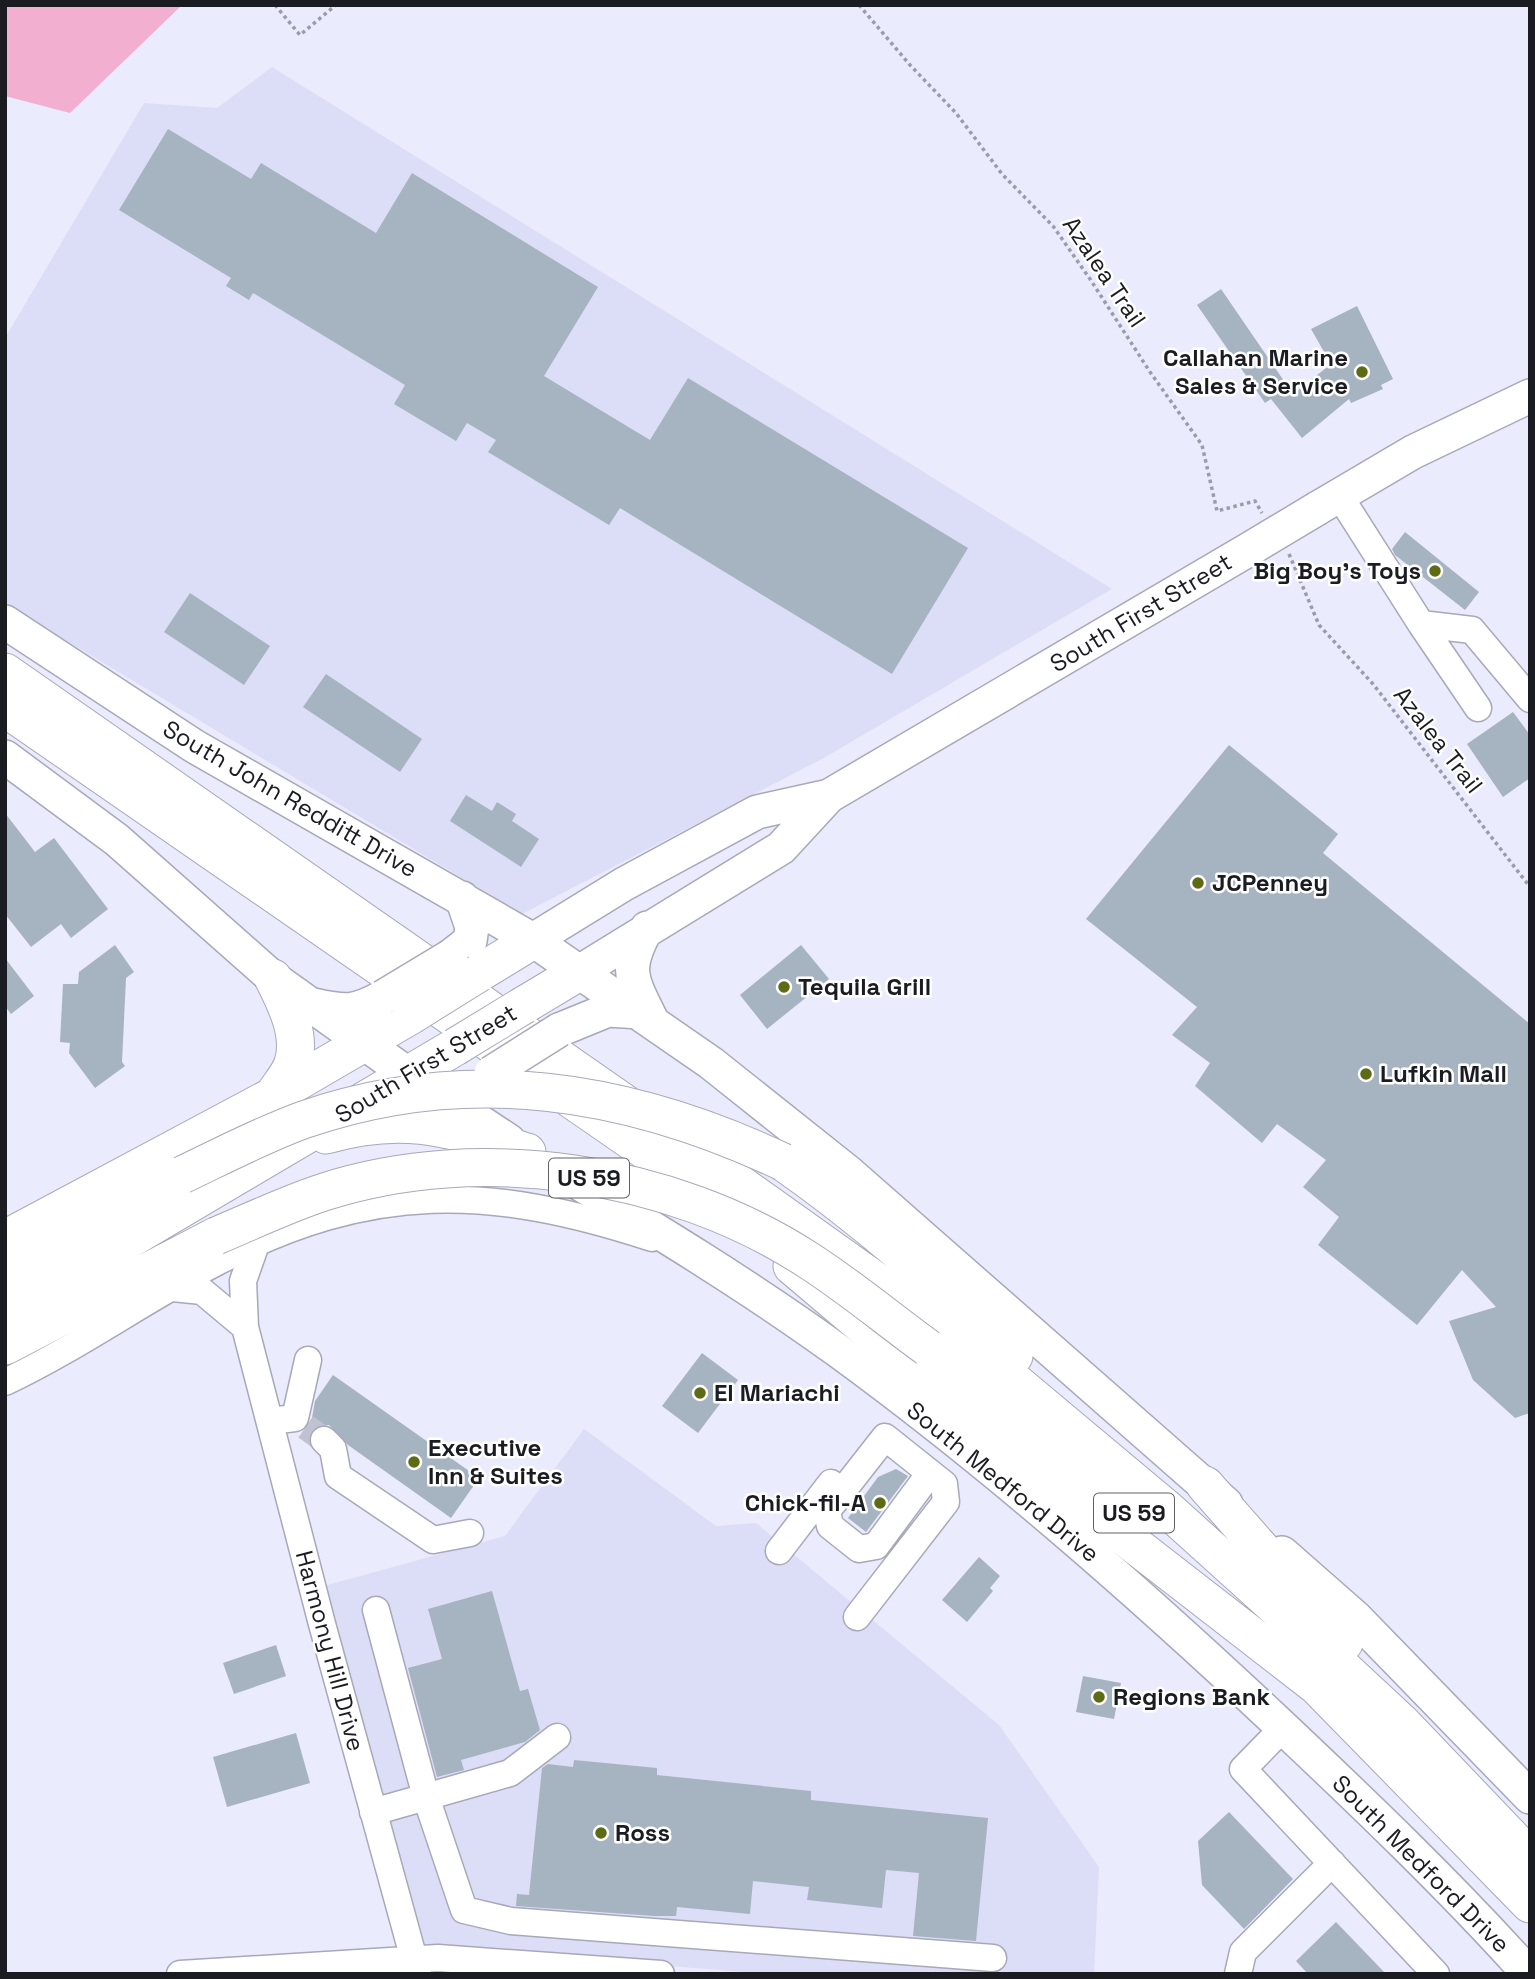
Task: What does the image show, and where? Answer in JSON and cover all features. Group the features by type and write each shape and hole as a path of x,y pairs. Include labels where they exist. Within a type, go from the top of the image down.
{"highway":[{"path":"5,673 709,1162 1001,1370 1168,1510"},
{"path":"5,708 685,1178 975,1421 1327,1695"},
{"name":"South First Street","path":"5,1239 365,1044 397,1007 465,964 533,940"},
{"name":"South First Street","path":"5,1308 59,1281 579,972"},
{"path":"272,978 289,1012 295,1047 293,1064 273,1096"},
{"name":"US 59","path":"5,1275 182,1175 303,1120 372,1100 455,1088 584,1095 625,1104 722,1134 783,1161 835,1198 903,1253 1059,1399 1168,1510 1402,1723 1530,1857"},
{"path":"291,1145 391,1123 420,1123 527,1152"},
{"name":"US 59","path":"5,1346 216,1236 325,1192 422,1172 477,1168 601,1179 670,1196 745,1225 808,1259 928,1348 1134,1513 1215,1585 1327,1695 1530,1904"},
{"path":"1205,1485 1349,1649 1402,1723"}],"main road":[{"name":"South First Street","path":"579,972 781,848 829,796 1413,452 1530,396"},
{"name":"South John Redditt Drive","path":"5,622 194,746 462,898 533,940 579,972"},
{"path":"5,757 117,839 272,978 409,1075"},
{"name":"South First Street","path":"533,940 624,884 757,812 829,796"},
{"path":"462,898 472,927 465,964"},
{"path":"646,1017 632,976 631,961 647,928"},
{"path":"579,972 711,1063 848,1172 1356,1618 1530,1797"},
{"path":"312,1004 345,1012 397,1007"},
{"path":"468,1113 479,1082 559,1030 588,1015 608,1010 646,1017"},
{"name":"South Medford Drive","path":"409,1075 527,1152 689,1250 839,1352 1005,1480 1163,1615 1349,1789 1488,1931 1519,1968"}],"street":[{"path":"1328,502 1421,624 1478,708"},
{"path":"1421,624 1472,630 1524,687"},
{"path":"5,1382 47,1363 173,1288 256,1244 286,1230 339,1213 397,1202 460,1198 528,1204 604,1222 689,1250"},
{"name":"Harmony Hill Drive","path":"256,1244 243,1281 245,1326 299,1427 373,1812 416,1966"},
{"path":"173,1288 202,1291 245,1326"},
{"path":"308,1360 299,1427 333,1449 338,1476 433,1540 470,1533"},
{"path":"779,1551 868,1435 885,1437 944,1484 946,1502 857,1617"},
{"path":"885,1437 827,1511 830,1526 859,1549 876,1546 930,1473"},
{"path":"801,1523 882,1585"},
{"path":"376,1610 426,1797 464,1910 511,1921 993,1958"},
{"path":"1283,1728 1243,1769 1436,1974"},
{"path":"373,1812 510,1773 557,1737"},
{"path":"1238,1974 1243,1952 1332,1863"},
{"path":"180,1974 416,1966 661,1974"}],"path":[{"path":"275,5 300,35 336,5"},
{"name":"Azalea Trail","path":"859,5 909,65 956,113 1002,174 1053,226 1202,445 1217,511 1255,501 1268,537 1296,564 1319,625 1373,684 1530,887"}],"shaded area":[{"path":"5,5 182,5 70,113 5,96"},
{"path":"272,67 1112,589 822,759 522,914 5,604 5,338 144,103 217,108"},
{"path":"584,1429 716,1526 756,1523 999,1725 1099,1867 1094,1974 772,1974 425,1947 324,1586 505,1536"}],"building":[{"path":"168,129 251,179 261,163 376,233 412,173 598,287 544,376 650,440 688,378 968,548 892,674 620,508 609,525 488,452 496,440 467,423 456,441 394,404 405,385 253,293 249,300 226,286 231,278 119,210"},
{"name":"Callahan Marine Sales & Service","path":"1221,289 1293,394 1331,364 1311,329 1357,306 1393,379 1381,385 1383,389 1351,403 1349,399 1302,438 1271,399 1265,403 1197,305"},
{"name":"Big Boy's Toys","path":"1405,532 1479,592 1465,610 1395,555 1392,549"},
{"path":"190,593 270,646 244,685 164,632"},
{"path":"326,674 422,739 400,772 303,707"},
{"path":"1513,712 1530,735 1530,778 1503,797 1467,744"},
{"name":"Lufkin Mall","path":"1229,745 1338,834 1323,853 1530,1024 1530,1413 1515,1418 1473,1380 1449,1321 1496,1307 1462,1270 1417,1325 1318,1245 1339,1217 1303,1187 1326,1160 1277,1124 1262,1143 1195,1086 1210,1063 1172,1035 1197,1007 1086,919"},
{"path":"466,795 492,811 497,802 516,814 512,821 539,839 521,867 450,821"},
{"path":"5,813 35,852 54,838 108,909 71,938 61,924 31,947 5,914"},
{"path":"115,945 134,972 126,978 122,1062 125,1066 95,1088 69,1053 70,1043 60,1042 63,984 78,984 79,972"},
{"name":"Tequila Grill","path":"801,945 829,979 767,1029 740,995"},
{"path":"5,958 34,996 11,1014 5,1006"},
{"name":"El Mariachi","path":"702,1353 738,1380 698,1433 662,1406"},
{"name":"Executive Inn & Suites","path":"333,1375 479,1478 451,1518 348,1445 329,1425 313,1428 309,1438 302,1433 312,1418 315,1401"},
{"name":"Chick-fil-A","path":"896,1469 908,1476 866,1532 848,1518 878,1477"},
{"path":"979,1557 1000,1576 990,1588 993,1591 967,1622 942,1600"},
{"path":"492,1591 520,1691 528,1689 540,1730 525,1742 461,1760 464,1770 437,1777 408,1668 442,1659 428,1609"},
{"path":"276,1645 286,1676 234,1694 223,1663"},
{"name":"Regions Bank","path":"1083,1676 1121,1683 1114,1719 1076,1712"},
{"path":"296,1733 310,1783 227,1807 213,1757"},
{"path":"574,1760 657,1768 657,1775 811,1791 811,1800 988,1818 976,1941 913,1936 919,1873 886,1870 882,1908 807,1900 809,1887 753,1881 750,1914 677,1907 676,1916 654,1916 516,1906 517,1894 529,1895 542,1768 548,1764 573,1767"},
{"path":"1229,1812 1293,1879 1244,1929 1202,1885 1198,1841"},
{"path":"1336,1922 1386,1974 1308,1974 1296,1961"}],"tunnel":[{"path":"306,1427 324,1440"}],"place":[{"name":"Callahan Marine Sales & Service","path":"1362,372"},
{"name":"Big Boy's Toys","path":"1435,571"},
{"name":"JCPenney","path":"1198,883"},
{"name":"Tequila Grill","path":"784,987"},
{"name":"Lufkin Mall","path":"1366,1074"},
{"name":"El Mariachi","path":"700,1393"},
{"name":"Executive Inn & Suites","path":"414,1462"},
{"name":"Chick-fil-A","path":"880,1503"},
{"name":"Regions Bank","path":"1099,1697"},
{"name":"Ross","path":"601,1833"}]}
